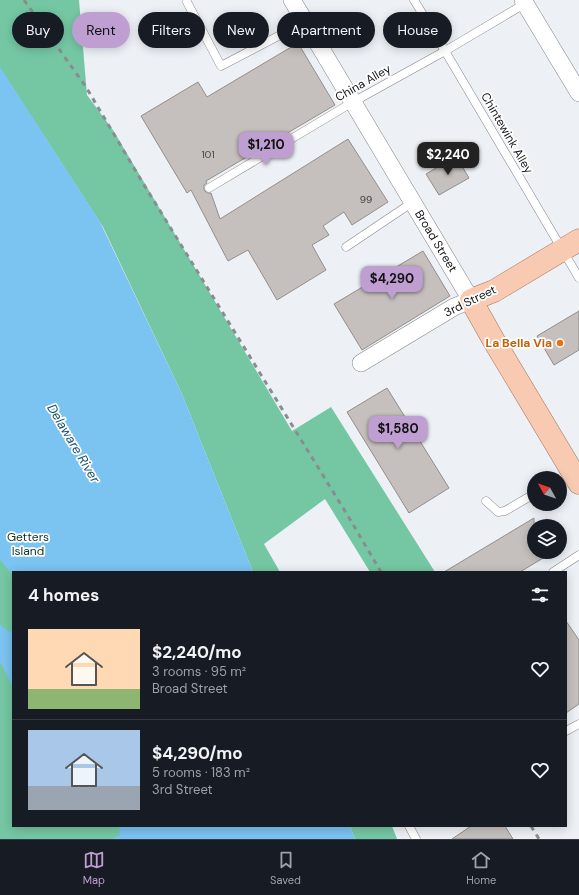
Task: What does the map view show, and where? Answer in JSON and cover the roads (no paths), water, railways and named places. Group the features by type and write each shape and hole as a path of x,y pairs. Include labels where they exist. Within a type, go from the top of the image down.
{"main road":[{"name":"3rd Street","path":"471,300 494,291 571,245"},
{"name":"Broad Street","path":"471,300 572,476"}],"street":[{"name":"Broad Street","path":"292,0 299,12"},
{"path":"526,1 579,94"},
{"name":"Broad Street","path":"321,48 471,300"},
{"name":"3rd Street","path":"361,363 454,307 471,300"}],"lane":[{"name":"Chintewink Alley","path":"414,0 445,51 571,245 579,278"},
{"name":"China Alley","path":"209,188 353,102 445,51 526,1"},
{"path":"186,2 221,66 277,37"},
{"path":"346,246 413,202"},
{"path":"486,501 498,512 505,511 527,498"},
{"path":"555,571 579,555"},
{"path":"567,730 578,724"},
{"path":"410,827 416,839"}],"water":[{"name":"Delaware River","path":"0,67 100,222 182,394 253,571 12,571 12,574 0,560"},
{"path":"0,624 9,632 12,630 12,685 0,662"},
{"path":"119,827 350,827 355,839 112,839 120,835"}],"railway":[{"path":"24,0 86,87 141,180 380,571"},
{"path":"532,827 539,839"}],"place":[{"name":"La Bella Via","path":"560,343"}],"park label":[{"name":"Getters Island","path":"28,544"}]}
